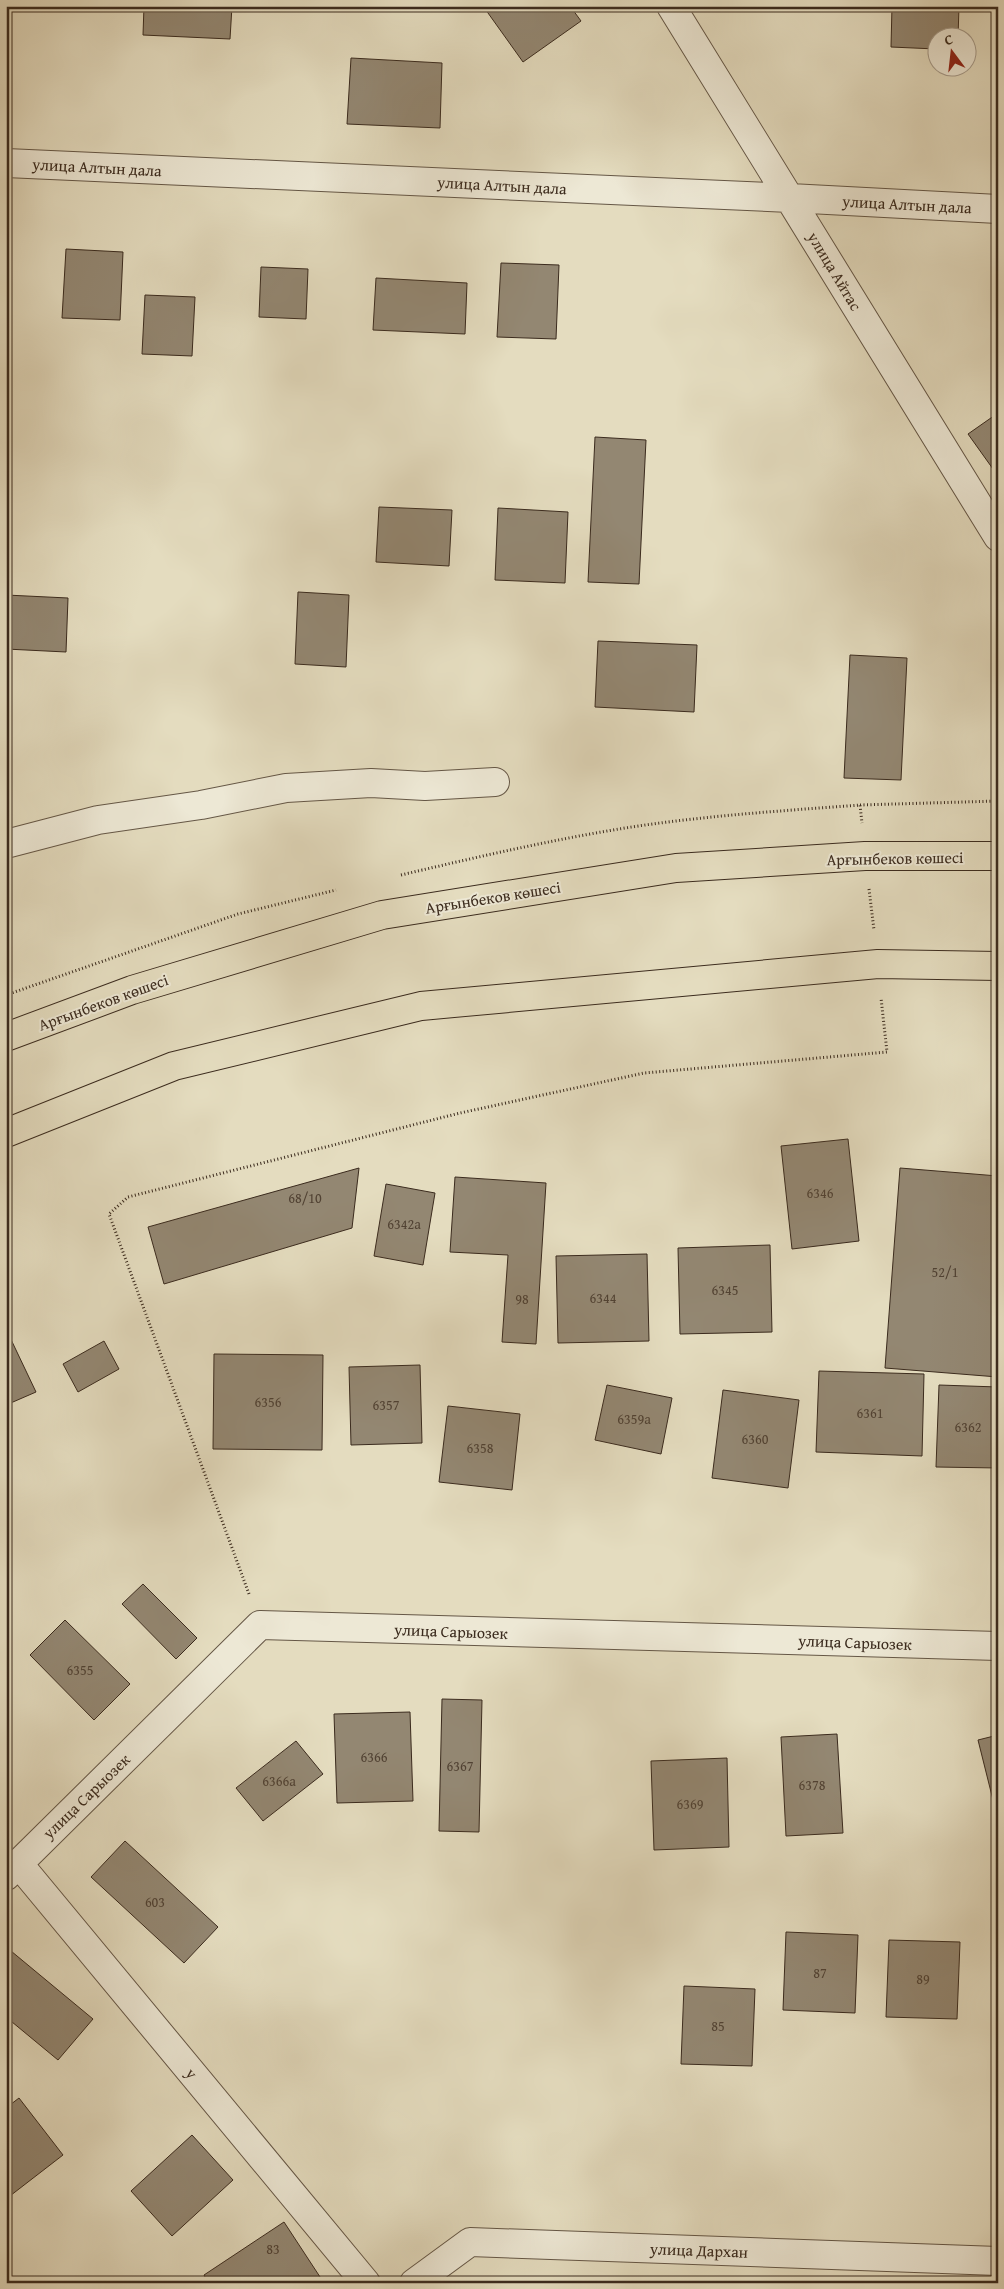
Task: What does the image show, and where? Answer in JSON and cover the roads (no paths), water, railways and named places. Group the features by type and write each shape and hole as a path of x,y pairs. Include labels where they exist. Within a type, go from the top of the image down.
{"main road":[{"name":"Арғынбеков көшесі","path":"6,1037 132,990 382,915 676,868 865,856 998,856"},
{"path":"6,1133 174,1066 421,1006 878,964 998,966"}],"street":[{"name":"улица Айтас","path":"671,6 998,537"},
{"name":"улица Алтын дала","path":"6,163 998,209"},
{"path":"6,844 98,820 201,805 286,788 371,783 426,786 495,782"},
{"name":"улица Сарыозек","path":"12,1870 260,1625 998,1646"},
{"name":"у","path":"12,1870 366,2283"},
{"name":"улица Дархан","path":"414,2283 470,2242 998,2261"}]}
